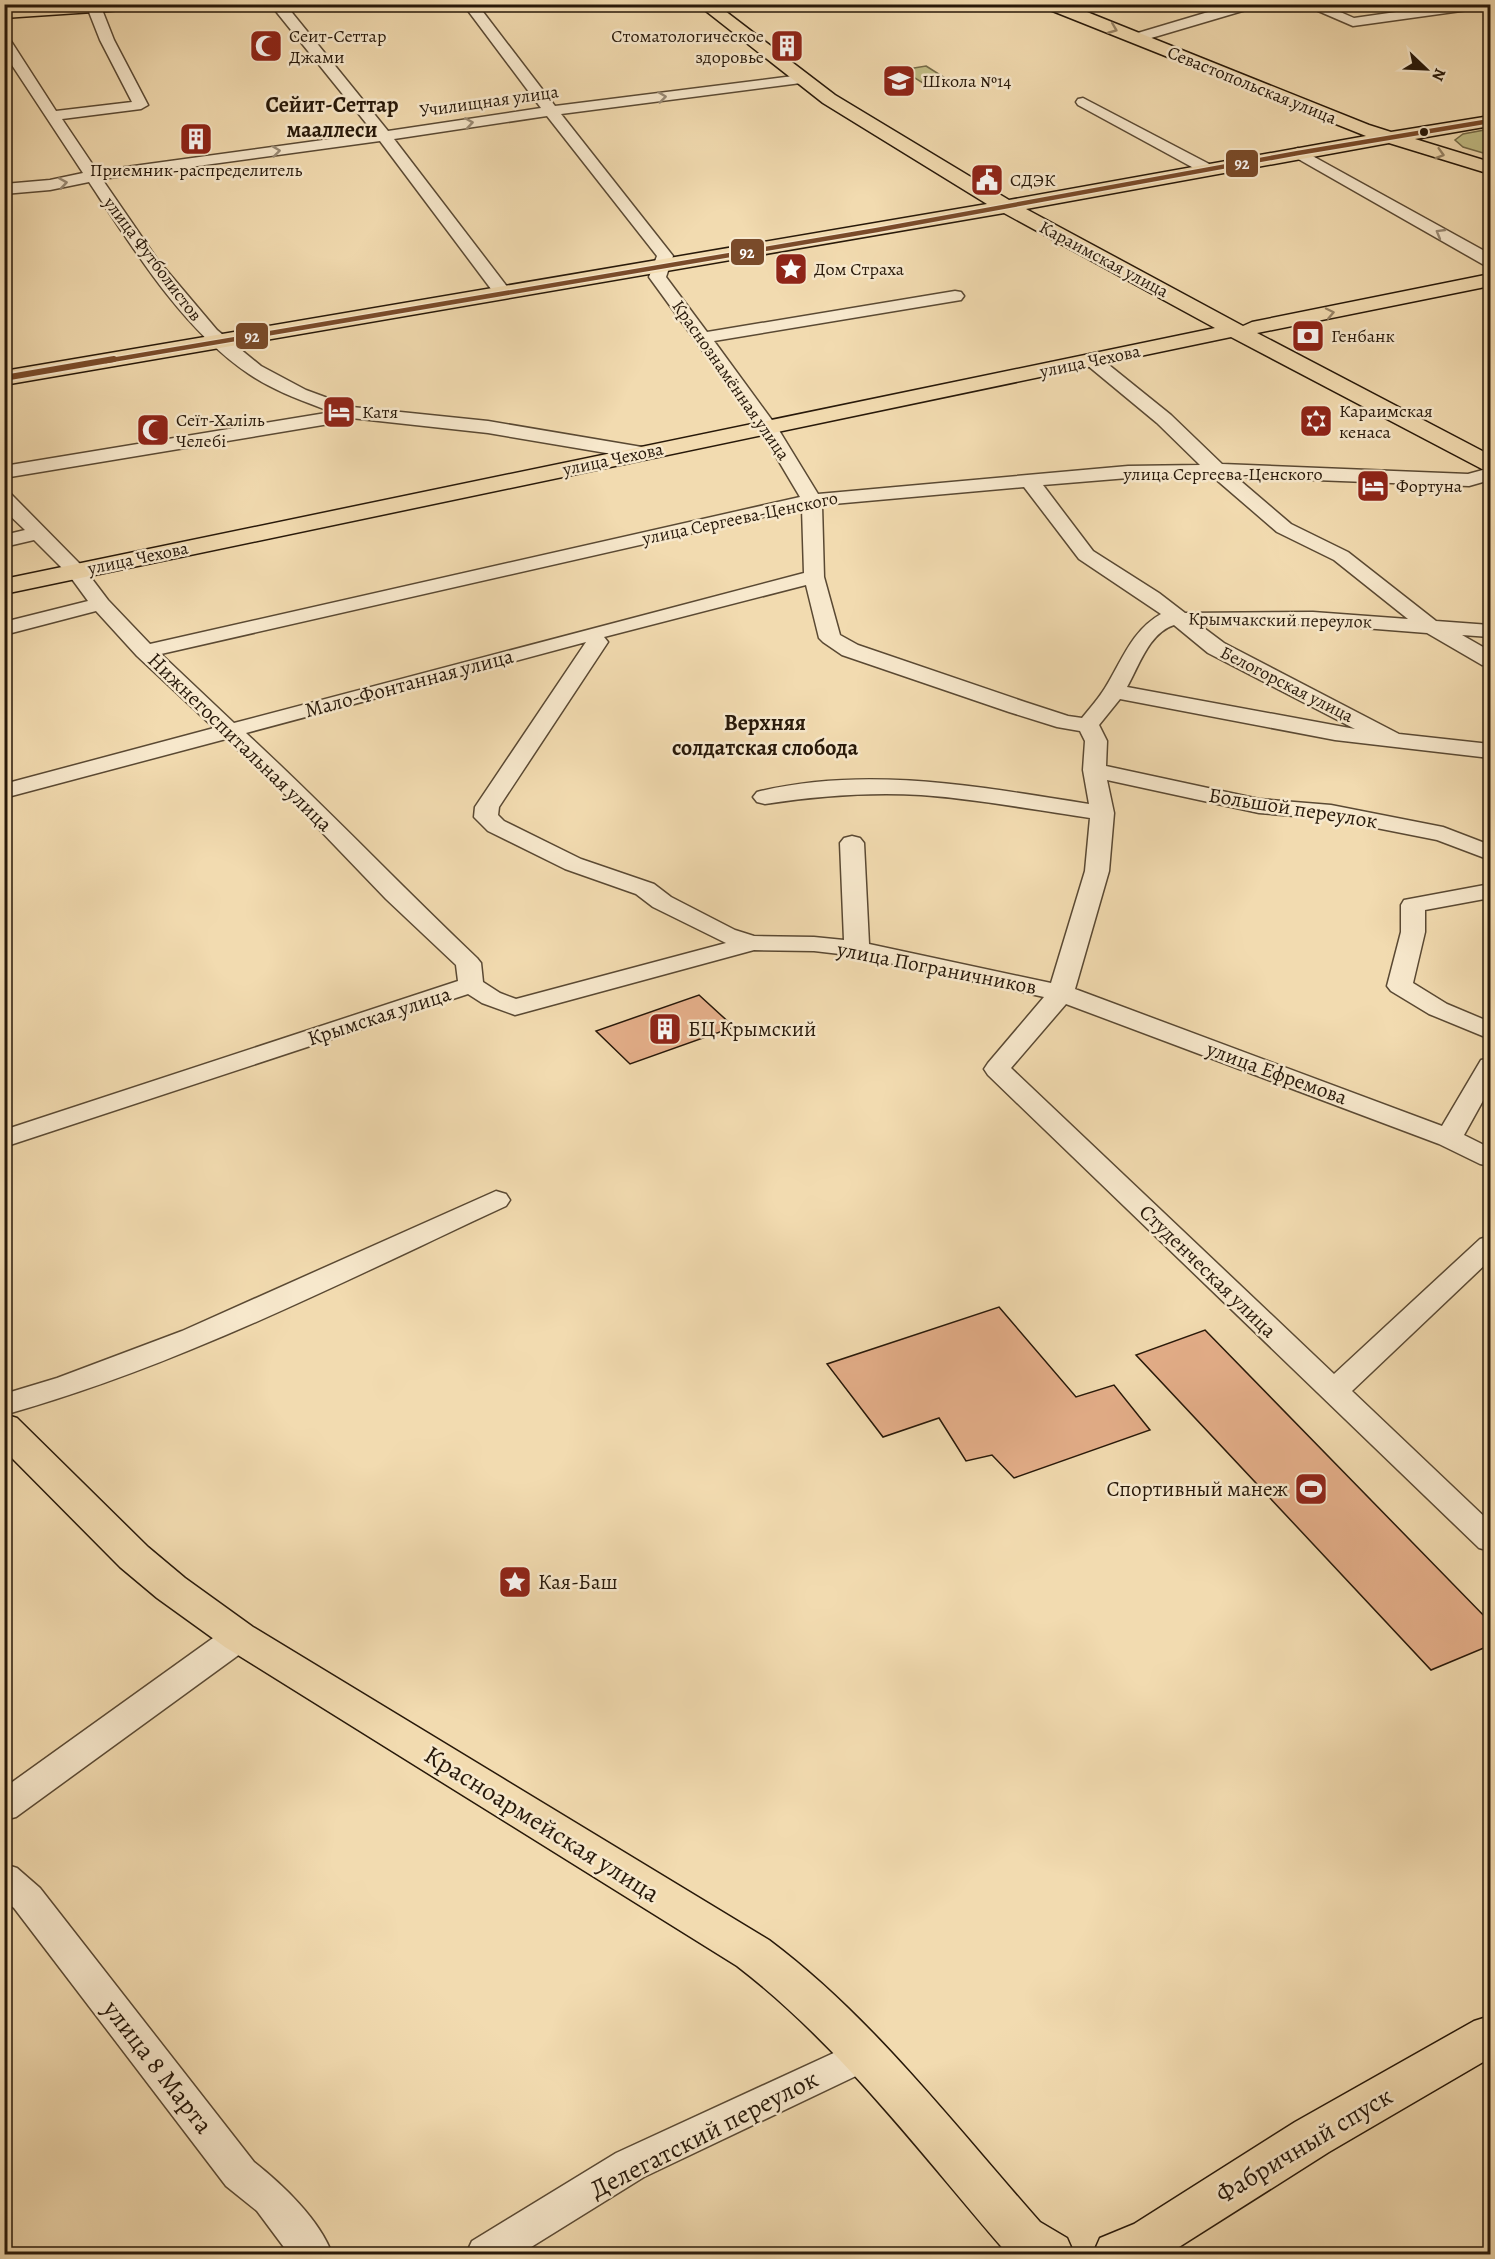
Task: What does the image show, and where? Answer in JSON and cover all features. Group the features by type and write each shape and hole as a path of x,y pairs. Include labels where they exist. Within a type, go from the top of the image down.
{"main road":[{"path":"4,13 138,4"},
{"name":"Караимская улица","path":"705,4 801,79 914,152 1007,206 1314,373 1491,464"},
{"name":"Севастопольская улица","path":"1051,4 1362,129 1491,168"},
{"path":"4,378 1491,121"},
{"path":"1252,328 1491,280"},
{"name":"улица Чехова","path":"4,587 1223,333"},
{"name":"Красноармейская улица","path":"4,1427 134,1557 180,1595 239,1637 753,1953 795,1985 864,2055 1023,2237 1050,2254"},
{"name":"Фабричный спуск","path":"1117,2254 1151,2239 1312,2137 1491,2035"}],"street":[{"path":"277,4 384,136 502,293"},
{"name":"Краснознамённая улица","path":"470,4 590,165 665,256 657,277 768,427 812,500 814,577 830,638 850,650 1026,710 1065,722 1088,725"},
{"path":"1136,38 1251,4"},
{"path":"1309,4 1353,22 1487,4"},
{"path":"51,116 141,105 107,40 94,7"},
{"name":"улица Футболистов","path":"4,41 51,116 151,262 211,334 266,376 300,394 349,412 488,427 642,453"},
{"path":"4,75 24,73"},
{"name":"Училищная улица","path":"4,189 50,185 551,111 801,79"},
{"path":"1083,102 1207,169"},
{"path":"1298,153 1491,261"},
{"path":"702,338 955,296"},
{"path":"1093,361 1164,419 1217,470 1284,528 1341,556 1429,626 1491,660"},
{"path":"4,472 335,417 349,412"},
{"name":"улица Сергеева-Ценского","path":"145,651 812,500 1128,472 1217,470 1469,480 1491,474"},
{"name":"Белогорская улица","path":"1029,480 1086,555 1181,618 1216,648 1392,739"},
{"name":"Нижнегоспитальная улица","path":"4,498 76,571 101,604 145,651 298,794 395,894 468,963 471,985"},
{"path":"4,541 39,533"},
{"name":"Мало-Фонтанная улица","path":"4,790 814,577"},
{"path":"4,629 101,604"},
{"name":"Крымчакский переулок","path":"1088,725 1114,691 1150,630 1168,620 1181,618 1313,618 1491,631"},
{"name":"улица Пограничников","path":"591,634 597,642 486,807 486,817 496,826 573,864 645,889 662,902 696,921 726,935 753,943 814,944 858,949 1061,993"},
{"path":"1114,691 1335,733 1491,751"},
{"path":"1061,993 1097,871 1102,813 1094,770 1096,741 1088,725"},
{"name":"Большой переулок","path":"1094,770 1259,806 1331,812 1443,834 1491,853"},
{"path":"765,797 802,791 893,787 956,791 1102,813"},
{"path":"852,843 858,949"},
{"path":"1491,891 1413,905 1413,932 1400,986 1438,1009 1491,1031"},
{"name":"Крымская улица","path":"4,1139 471,985 491,998 515,1007 753,943"},
{"name":"улица Ефремова","path":"1061,993 1449,1137 1491,1158"},
{"name":"Студенческая улица","path":"1061,993 997,1069 1333,1392 1491,1540"},
{"path":"1449,1137 1491,1066"},
{"path":"4,1405 92,1378 210,1329 496,1200"},
{"path":"1333,1392 1491,1245"},
{"path":"4,1807 239,1637"},
{"name":"улица 8 Марта","path":"4,1878 27,1898 240,2174 271,2199 312,2254"},
{"name":"Делегатский переулок","path":"486,2254 630,2165 864,2055"}],"shaded area":[{"path":"926,66 950,81 926,85 902,70"},
{"path":"1490,129 1490,155 1463,147 1455,140 1463,134"}],"building":[{"name":"БЦ Крымский","path":"699,995 734,1027 630,1064 596,1031"},
{"path":"999,1307 1076,1397 1114,1385 1150,1430 1014,1478 992,1455 966,1461 939,1418 883,1437 827,1364"},
{"name":"Спортивный манеж","path":"1205,1330 1491,1623 1491,1645 1431,1670 1136,1355"}],"transit line":[{"name":"92","path":"4,378 877,230 1298,153 1490,121"}],"place":[{"name":"Сеит-Сеттар Джами","path":"266,46"},
{"name":"Стоматологическое здоровье","path":"787,46"},
{"name":"Школа №14","path":"899,81"},
{"name":"Приемник-распределитель","path":"196,139"},
{"name":"СДЭК","path":"987,180"},
{"name":"Дом Страха","path":"791,269"},
{"name":"Генбанк","path":"1308,336"},
{"name":"Катя","path":"339,412"},
{"name":"Караимская кенаса","path":"1316,421"},
{"name":"Сеїт-Халіль Челебі","path":"153,430"},
{"name":"Фортуна","path":"1373,486"},
{"name":"БЦ Крымский","path":"665,1029"},
{"name":"Спортивный манеж","path":"1311,1489"},
{"name":"Кая-Баш","path":"515,1582"}],"district":[{"name":"Сейит-Сеттар мааллеси","path":"332,118"},
{"name":"Верхняя солдатская слобода","path":"765,736"}]}
